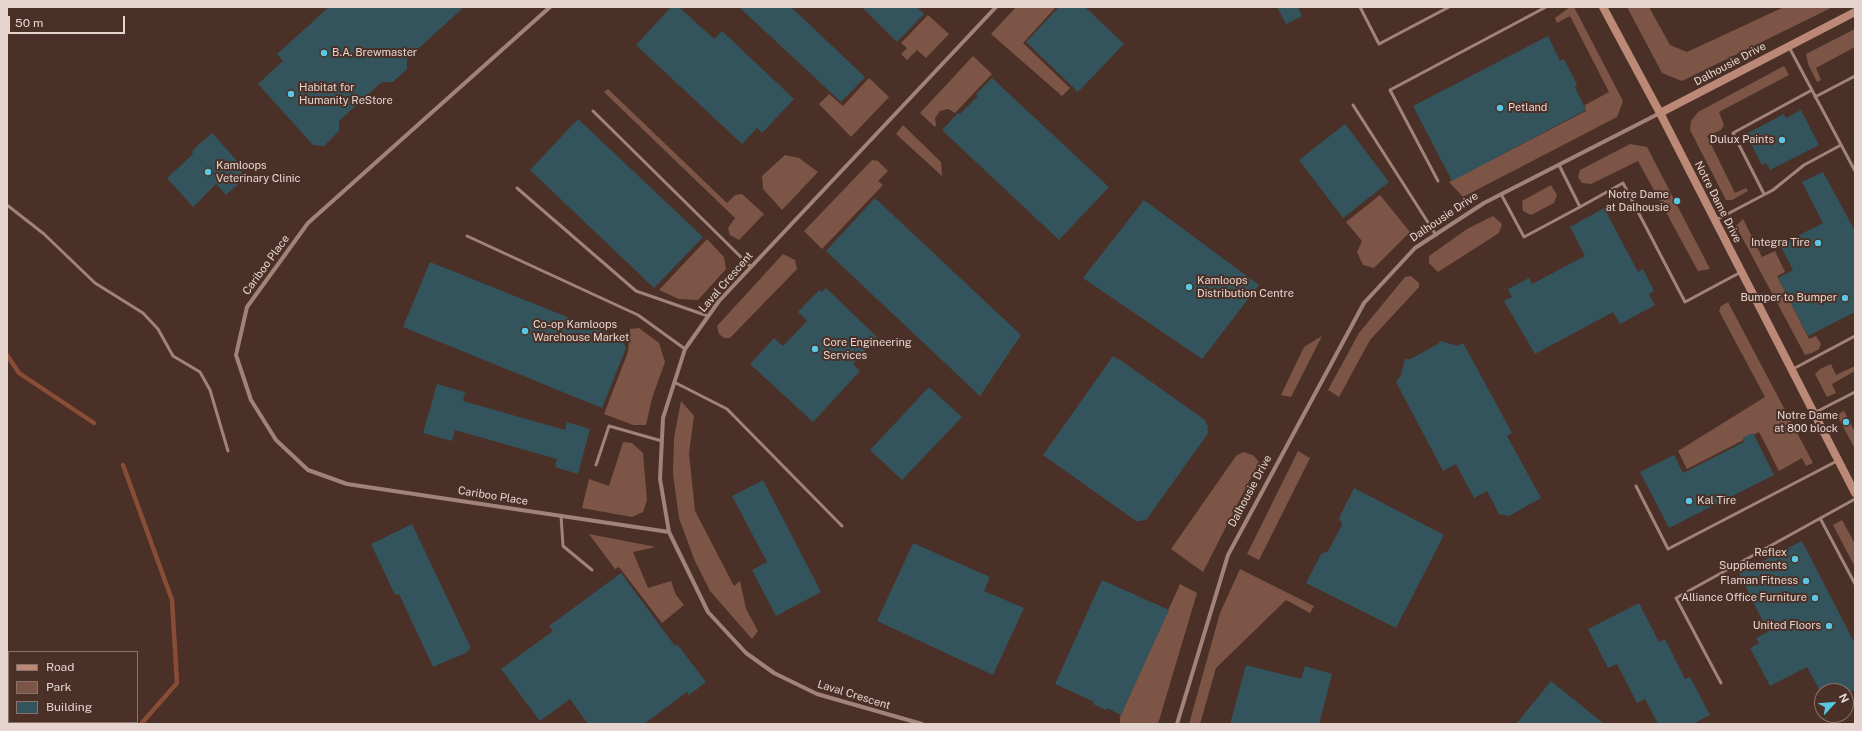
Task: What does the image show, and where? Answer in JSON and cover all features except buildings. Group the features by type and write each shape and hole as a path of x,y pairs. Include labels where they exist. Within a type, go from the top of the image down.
{"street":[{"name":"Cariboo Place","path":"550,7 308,223 247,307 236,355 251,400 276,440 308,470 347,484 669,532"},
{"name":"Laval Crescent","path":"922,724 817,694 774,672 746,653 708,612 669,532 660,480 663,418 685,349 719,301 996,7"},
{"name":"Notre Dame Drive","path":"1603,7 1742,272 1855,494"},
{"name":"Dalhousie Drive","path":"1177,724 1228,555 1364,303 1415,248 1484,203 1660,114 1855,12"}],"lane":[{"path":"1360,7 1379,44 1449,7"},
{"path":"1438,181 1390,90 1546,7"},
{"path":"1789,46 1855,171"},
{"path":"1815,97 1855,76"},
{"path":"1764,194 1733,133 1812,90"},
{"path":"1353,105 1436,234"},
{"path":"593,111 751,267"},
{"path":"1715,221 1781,185 1804,165 1841,145"},
{"path":"1559,165 1580,207"},
{"path":"1501,194 1524,237 1623,183 1686,302 1742,272"},
{"path":"517,188 636,291 708,316"},
{"path":"7,205 44,234 95,283 143,313 158,329 174,356 200,372 210,390 228,451"},
{"path":"467,236 638,315 685,349"},
{"path":"1792,370 1855,336"},
{"path":"674,382 727,409 842,526"},
{"path":"1814,413 1855,392"},
{"path":"596,465 609,426 662,441"},
{"path":"1636,486 1668,549 1838,461"},
{"path":"1721,683 1676,598 1855,499"},
{"path":"561,516 563,546 592,570"},
{"path":"1820,518 1855,584"}],"green space":[{"path":"1016,7 1056,7 1023,43 1070,88 1062,96 991,34"},
{"path":"1570,7 1574,7 1623,101 1617,117 1463,197 1449,182 1586,111 1585,105 1609,92 1570,16 1557,23 1555,18"},
{"path":"1627,7 1649,7 1670,45 1687,52 1784,7 1833,7 1682,81 1662,73"},
{"path":"928,15 949,34 926,58 917,50 907,60 901,54 907,48 901,43"},
{"path":"1855,29 1855,47 1816,68 1821,80 1817,82 1808,64 1806,54"},
{"path":"973,56 992,74 955,113 948,109 940,111 935,118 935,127 920,113"},
{"path":"1784,66 1789,75 1719,112 1724,125 1721,130 1707,136 1735,193 1746,188 1748,191 1732,200 1726,200 1690,130 1691,121 1698,112"},
{"path":"869,78 889,97 851,137 819,104 829,94 843,106"},
{"path":"608,89 727,203 735,195 742,194 764,214 739,240 730,235 728,228 735,218 604,92"},
{"path":"903,125 941,162 942,176 896,134"},
{"path":"1630,144 1647,147 1710,269 1698,271 1638,161 1591,184 1582,183 1578,177 1580,170"},
{"path":"785,155 799,158 818,172 782,210 763,189 762,176"},
{"path":"872,160 878,161 888,171 878,181 883,185 822,249 804,231"},
{"path":"1551,185 1557,195 1554,203 1531,215 1523,211 1522,201"},
{"path":"1380,195 1410,232 1374,268 1363,265 1357,252 1362,241 1346,222"},
{"path":"1493,216 1502,224 1499,233 1438,272 1429,263 1429,256 1467,229"},
{"path":"1743,219 1762,257 1775,251 1785,272 1777,276 1809,339 1816,336 1821,344 1819,349 1812,353 1805,355 1736,226"},
{"path":"707,239 724,257 726,269 698,300 679,299 659,290"},
{"path":"783,254 795,260 797,269 730,338 724,338 719,334 717,326"},
{"path":"1411,276 1419,283 1419,287 1370,340 1339,397 1328,390 1359,333 1405,277"},
{"path":"1728,302 1813,463 1806,466 1802,458 1779,471 1759,432 1687,469 1678,451 1765,397 1719,311 1721,306"},
{"path":"639,328 659,343 665,362 652,398 646,425 633,425 604,414 628,352 630,329"},
{"path":"1322,336 1291,397 1281,395 1304,347"},
{"path":"1831,364 1836,375 1855,366 1855,371 1832,384 1836,393 1827,397 1815,374 1820,369"},
{"path":"681,401 694,416 689,453 695,511 734,586 740,581 746,609 758,631 752,639 710,591 694,559 679,518 673,474 674,438"},
{"path":"1844,411 1855,432 1855,449 1837,415"},
{"path":"623,442 632,443 643,453 647,500 643,512 632,517 582,508 589,479 609,486"},
{"path":"1298,451 1310,458 1259,560 1247,554"},
{"path":"1243,452 1253,455 1259,462 1203,572 1171,549 1236,456"},
{"path":"1842,520 1855,544 1855,567 1833,525"},
{"path":"589,534 656,547 633,552 648,588 671,581 676,595 684,605 662,623 619,567 615,569"},
{"path":"1240,569 1314,606 1310,613 1286,600 1216,668 1200,724 1189,724 1220,613"},
{"path":"1180,584 1197,593 1158,724 1120,724 1120,717"}],"waterway":[{"path":"7,355 19,373 94,423"},
{"path":"123,465 172,600 177,683 141,724"}],"place":[{"name":"B.A. Brewmaster","path":"324,53"},
{"name":"Habitat for Humanity ReStore","path":"291,94"},
{"name":"Petland","path":"1500,108"},
{"name":"Dulux Paints","path":"1782,140"},
{"name":"Kamloops Veterinary Clinic","path":"208,172"},
{"name":"Notre Dame at Dalhousie","path":"1677,201"},
{"name":"Integra Tire","path":"1818,243"},
{"name":"Kamloops Distribution Centre","path":"1189,287"},
{"name":"Bumper to Bumper","path":"1845,298"},
{"name":"Co-op Kamloops Warehouse Market","path":"525,331"},
{"name":"Core Engineering Services","path":"815,349"},
{"name":"Notre Dame at 800 block","path":"1846,422"},
{"name":"Kal Tire","path":"1689,501"},
{"name":"Reflex Supplements","path":"1795,559"},
{"name":"Flaman Fitness","path":"1806,581"},
{"name":"Alliance Office Furniture","path":"1815,598"},
{"name":"United Floors","path":"1829,626"}]}
